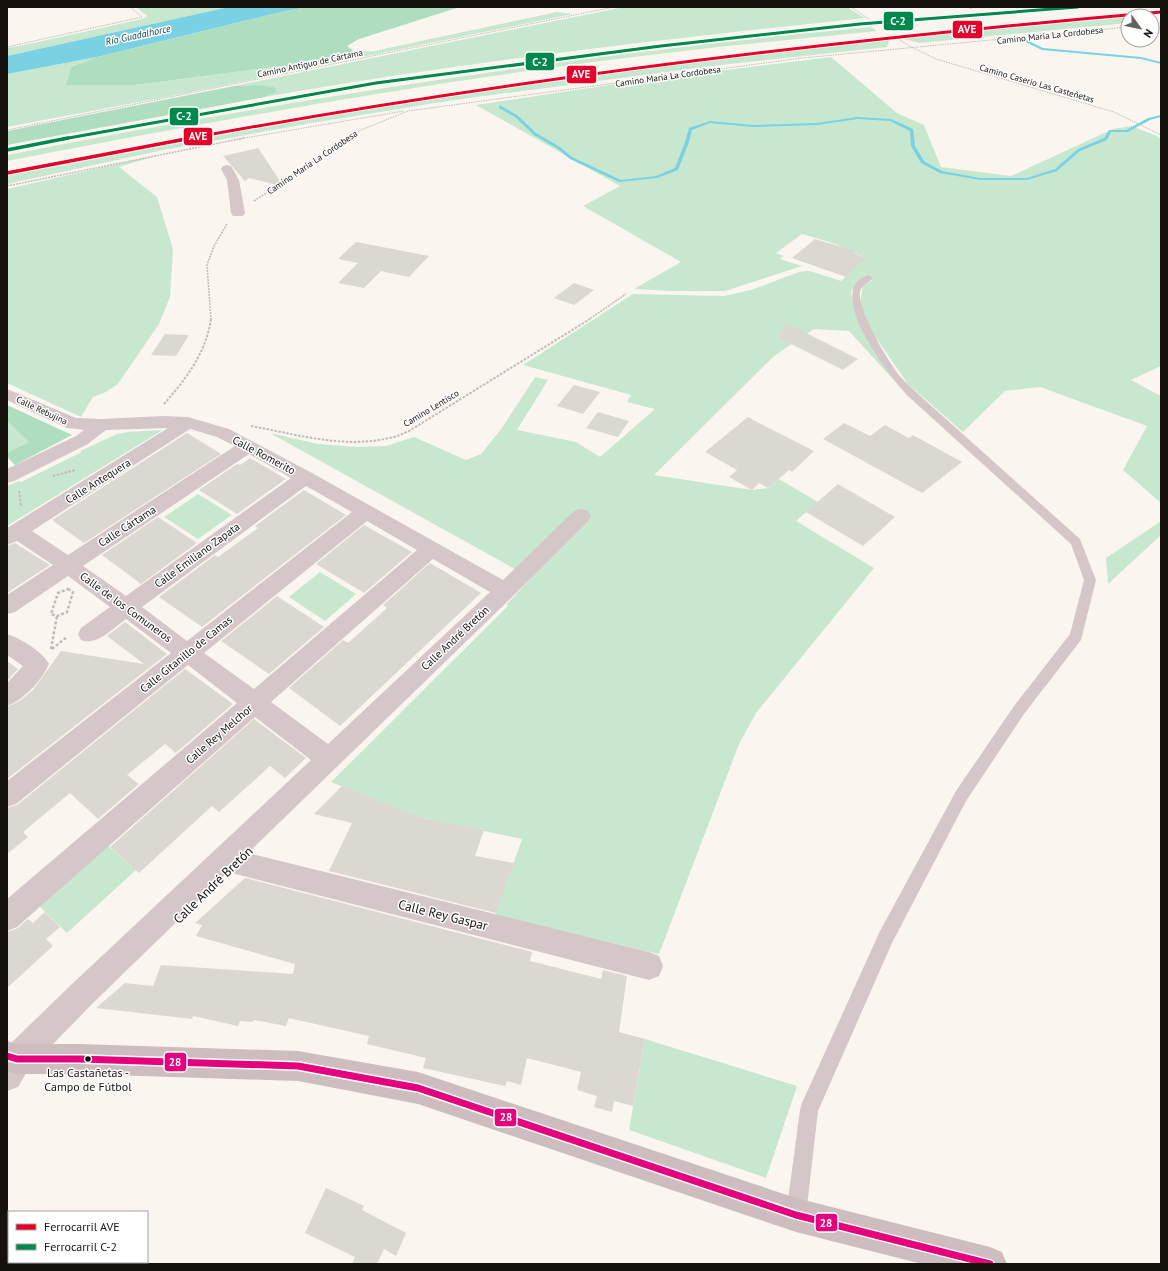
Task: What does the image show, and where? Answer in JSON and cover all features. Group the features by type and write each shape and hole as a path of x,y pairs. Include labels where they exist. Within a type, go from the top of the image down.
{"street":[{"path":"227,169 233,180 238,213"},
{"name":"Calle Rebujina","path":"7,394 73,424 102,425"},
{"name":"Calle Romerito","path":"102,425 148,422 188,423 223,434 306,477 431,550 505,591"},
{"name":"Calle Antequera","path":"12,534 188,423"},
{"path":"13,484 82,440 102,425"},
{"name":"Calle Cártama","path":"7,606 248,446"},
{"name":"Calle Emiliano Zapata","path":"89,634 306,477"},
{"name":"Calle Gitanillo de Camas","path":"7,796 188,654 365,512"},
{"name":"Calle André Bretón","path":"10,1064 328,758 505,591 581,516"},
{"name":"Calle de los Comuneros","path":"12,534 68,565 328,758"},
{"name":"Calle Rey Melchor","path":"7,917 431,550"},
{"path":"7,643 45,655 18,688 7,696"},
{"name":"Calle André Bretón","path":"82,994 160,936 237,863 309,789 328,758"},
{"name":"Calle Rey Gaspar","path":"237,863 649,966"},
{"path":"10,1064 80,1059 298,1066 418,1088 796,1215 990,1264"}],"lane":[{"path":"796,1215 809,1110 886,937 961,796 1018,710 1076,636 1090,580 1076,542 913,395 896,376 866,328 855,299 856,290 860,284 869,278"}],"path":[{"path":"7,47 142,17 130,7"},
{"name":"Camino Antiguo de Cártama","path":"7,130 614,7"},
{"path":"851,7 869,19"},
{"name":"Camino María La Cordobesa","path":"148,422 182,382 193,366 207,338 211,316 207,270 212,249 227,223 238,213 354,134 382,121 408,111 794,59 909,46 1013,39 1120,28"},
{"name":"Camino Caserio Las Casteñetas","path":"897,38 909,46 936,59 1114,112 1161,135"},
{"path":"7,186 182,149 336,121 408,111"},
{"name":"Camino Lentisco","path":"246,426 323,439 362,442 387,439 415,427 580,325 626,294"},
{"path":"47,477 83,469"},
{"path":"13,484 22,510"},
{"path":"58,593 51,614 57,616 67,612 73,592"},
{"path":"45,655 57,616"},
{"path":"45,655 69,636"}],"green space":[{"path":"136,7 229,7 7,56 7,48 142,19 147,16"},
{"path":"309,7 460,7 359,39 347,46 355,52 282,66 135,85 66,85 71,67 97,57 285,11"},
{"path":"624,7 847,7 865,18 564,52 339,84 265,97 277,92 259,85 234,86"},
{"path":"557,12 573,14 171,96 7,127 7,74 97,57 71,67 66,85 135,85 282,66 355,52 374,51"},
{"path":"1120,18 1120,24 919,43 900,38"},
{"path":"871,27 877,31 715,47 606,60 434,85 263,113 7,161 7,155 222,115 438,80 654,51"},
{"path":"890,39 887,47 712,66 454,100 312,123 163,150 7,184 7,175 337,115 558,81"},
{"path":"831,57 897,113 924,125 941,167 1011,176 1113,129 1131,126 1161,139 1161,366 1131,380 1161,396 1161,503 1123,470 1147,426 1040,387 1005,391 963,432 908,384 870,329 861,311 863,286 873,280 870,276 859,282 851,291 857,317 877,354 901,388 849,331 814,329 774,356 654,475 752,490 768,488 779,479 818,502 796,521 874,568 756,713 739,744 659,954 495,915 522,839 423,818 331,782 508,606 507,604 531,578 270,433 318,444 358,447 386,446 414,437 466,460 481,454 502,428 535,377 548,380 517,430 576,442 600,457 655,409 627,402 631,395 523,365 633,294 724,296 751,290 799,272 810,271 841,281 866,258 836,244 802,234 776,253 784,256 780,259 802,266 725,291 634,289 681,262 583,206 620,186 476,105 636,81"},
{"path":"259,85 274,87 277,92 265,97 7,145 7,131 234,86"},
{"path":"162,154 119,167 157,197 173,249 170,297 159,324 118,384 104,393 93,397 81,417 7,383 7,189"},
{"path":"7,405 72,435 15,465 7,457 7,453 29,442 7,421"},
{"path":"7,421 30,442 7,453"},
{"path":"161,430 7,526 7,486 19,481 21,482 82,452 80,451 117,434"},
{"path":"198,494 232,515 198,539 164,517"},
{"path":"1161,521 1161,535 1108,584 1106,558"},
{"path":"320,572 356,594 325,621 289,597"},
{"path":"106,844 136,870 67,933 37,904"},
{"path":"645,1039 797,1086 766,1178 629,1130"}],"water":[{"name":"Río Guadalhorce","path":"229,7 309,7 285,11 97,57 7,74 7,56"}],"building":[{"path":"258,148 284,187 249,178 245,181 223,156"},
{"path":"815,239 849,249 866,258 846,277 792,258"},
{"path":"356,242 429,256 409,277 381,271 364,288 338,283 358,263 338,259"},
{"path":"574,283 594,290 574,305 554,298"},
{"path":"786,323 858,359 843,370 779,338"},
{"path":"165,334 189,335 176,356 151,355"},
{"path":"574,385 600,392 583,414 557,406"},
{"path":"598,412 629,421 618,437 586,428"},
{"path":"748,417 814,451 792,472 789,470 768,488 759,483 752,490 729,477 737,470 705,452"},
{"path":"844,423 870,436 885,425 909,438 913,435 962,462 922,493 823,439"},
{"path":"187,433 221,454 84,543 52,520"},
{"path":"250,458 286,479 237,514 199,490 237,464 240,465"},
{"path":"838,484 895,517 863,546 806,512"},
{"path":"304,490 346,515 202,627 159,597 215,555 218,557 258,528 255,526"},
{"path":"158,517 197,543 141,584 102,555"},
{"path":"364,525 412,552 364,593 316,564"},
{"path":"15,543 50,565 7,593 7,546"},
{"path":"430,563 481,593 340,726 289,688 343,640 348,643 387,608 383,605"},
{"path":"277,596 324,627 269,674 221,641"},
{"path":"125,622 167,654 7,779 7,707 21,700 33,690 61,651 144,664 107,636"},
{"path":"7,661 18,669 7,681"},
{"path":"185,669 233,704 176,753 165,744 127,775 139,784 98,819 70,793 23,832 28,837 7,854 7,808 17,805"},
{"path":"254,719 306,758 285,778 270,766 219,812 212,806 139,873 110,847"},
{"path":"342,786 423,818 484,830 475,856 514,863 496,913 329,871 352,823 314,814"},
{"path":"245,878 532,952 530,961 601,979 603,970 627,976 619,1032 645,1039 633,1106 614,1101 612,1112 594,1107 597,1096 577,1090 581,1072 527,1058 521,1085 507,1081 505,1086 423,1068 426,1058 367,1044 369,1036 289,1018 286,1026 254,1020 252,1022 240,1021 238,1026 193,1016 192,1019 96,1008 125,983 153,986 161,965 293,974 295,964 196,936 202,925 195,923"},
{"path":"45,912 60,927 46,939 53,946 7,988 7,932 18,928 28,919 33,923"},
{"path":"326,1188 364,1206 362,1210 406,1233 396,1256 384,1249 377,1264 352,1264 355,1257 305,1233"}],"waterway":[{"path":"1022,39 1042,49 1141,58 1161,63"},
{"path":"500,107 516,116 535,134 559,148 571,158 620,181 657,177 677,169 690,129 710,122 753,126 817,124 858,118 891,120 912,130 913,146 922,162 941,172 980,179 1027,179 1056,170 1079,150 1106,139 1110,131 1127,131 1149,119 1161,116"}],"rail line":[{"name":"C-2","path":"7,150 96,132 376,83 661,46 860,24 1078,7"},
{"name":"AVE","path":"7,173 295,119 512,84 872,39 1161,12"}],"transit line":[{"name":"28","path":"7,1056 17,1059 80,1059 298,1066 418,1088 796,1215 990,1264"}],"place":[{"name":"Las Castañetas - Campo de Fútbol","path":"88,1059"}]}
